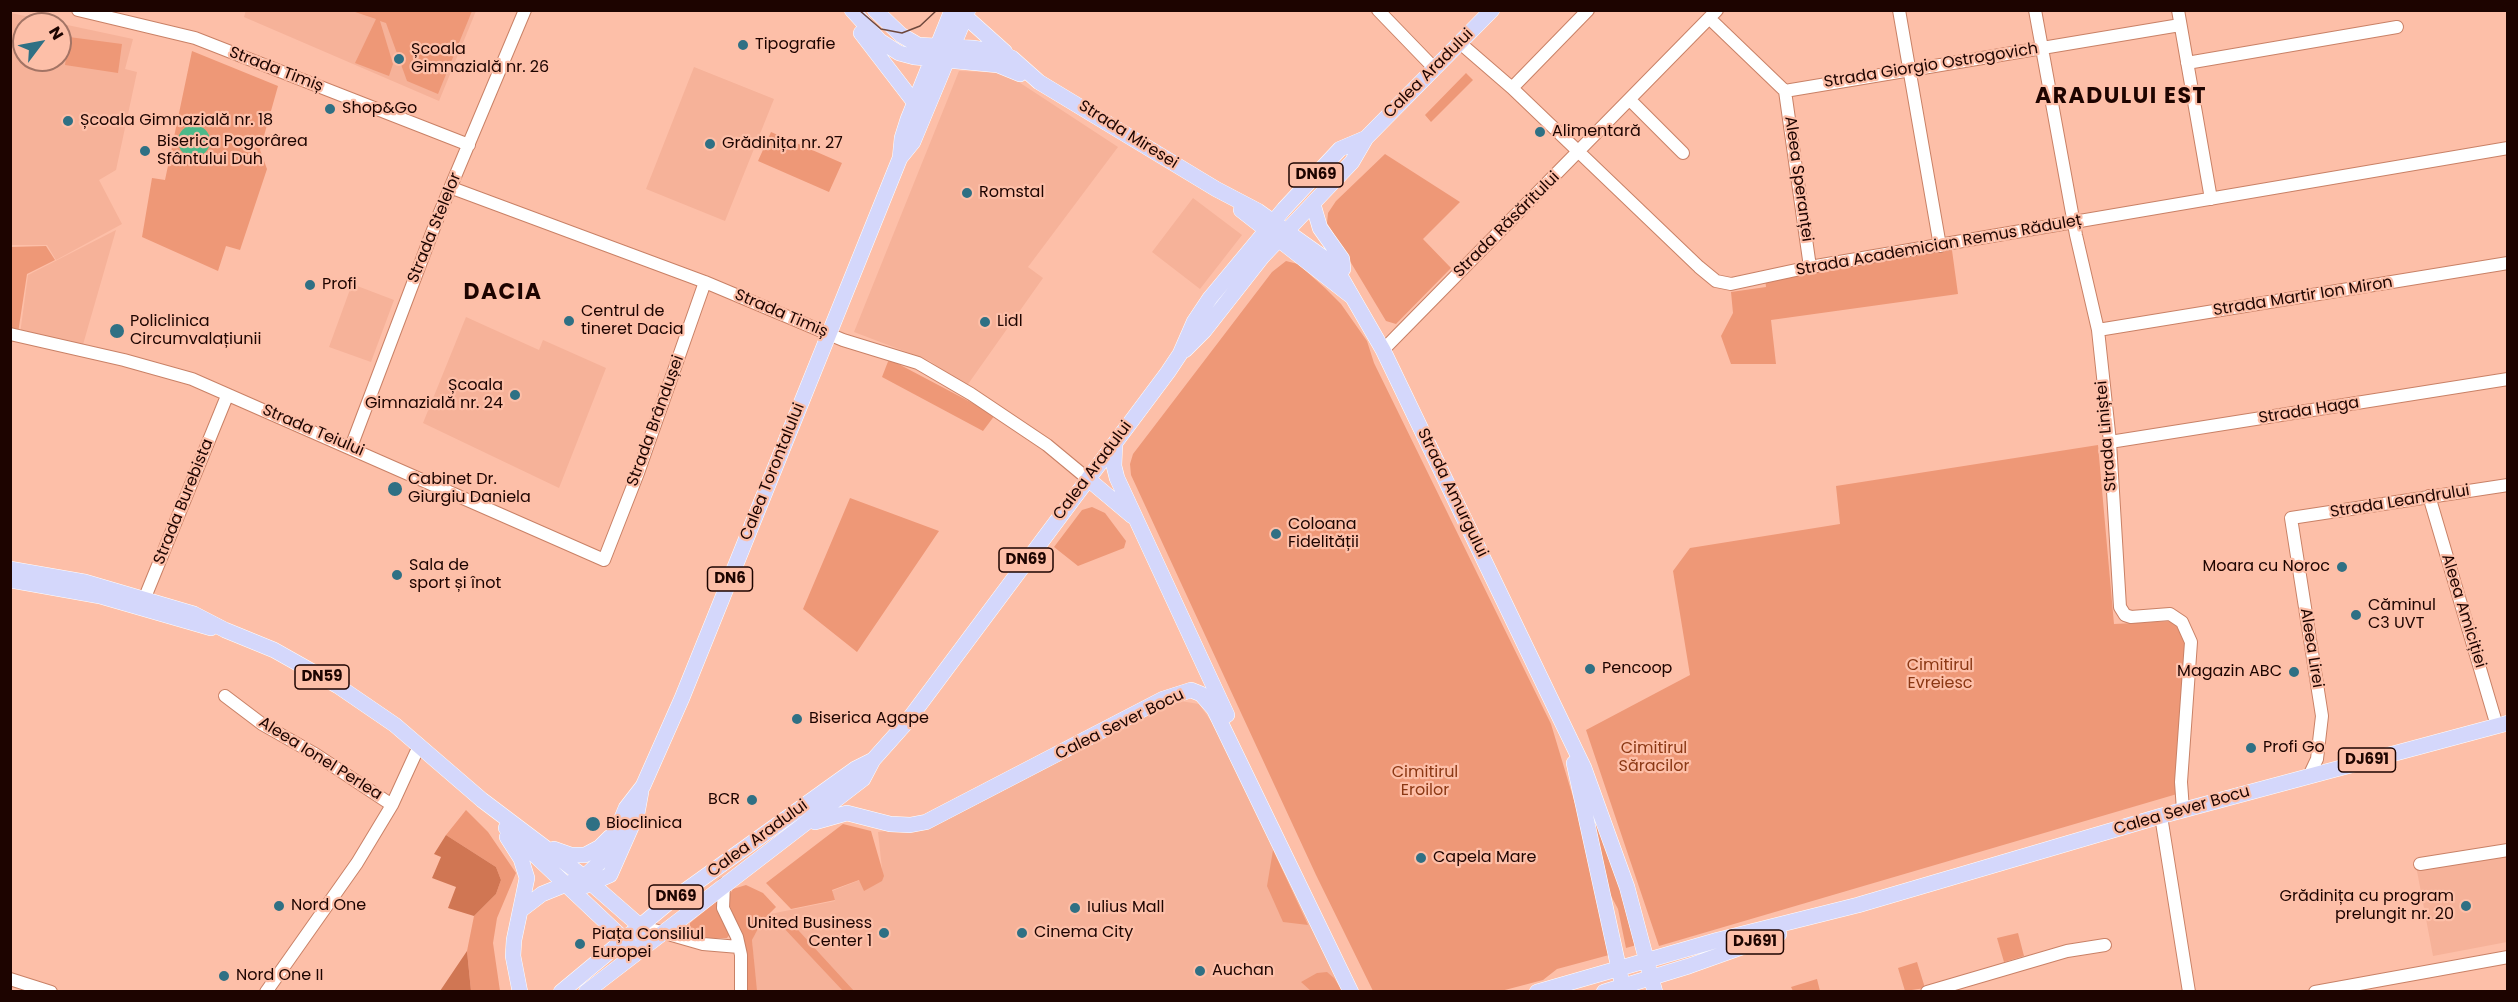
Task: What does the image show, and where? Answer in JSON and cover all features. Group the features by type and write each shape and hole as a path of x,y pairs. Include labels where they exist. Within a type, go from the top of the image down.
{"main road":[{"path":"849,10 887,46 906,55 933,53"},
{"path":"849,10 857,28 914,102"},
{"path":"875,10 910,42 933,53"},
{"name":"Calea Aradului","path":"586,992 659,933 796,832 863,779 873,760 906,723 1180,354 1204,331 1283,235 1352,162 1366,138 1492,10"},
{"path":"962,13 1012,58"},
{"name":"Calea Torontalului","path":"900,158 902,138 933,53 962,13"},
{"name":"Calea Torontalului","path":"610,875 637,814 643,786 682,698 827,334 900,158 913,142 950,53 962,13"},
{"name":"Strada Miresei","path":"933,53 987,50 1012,58 1039,82"},
{"name":"Strada Miresei","path":"950,53 998,64 1039,82 1216,189 1283,235"},
{"name":"Calea Aradului","path":"1180,354 1194,322 1210,298 1270,226 1340,150 1366,138"},
{"path":"1313,204 1320,228 1342,259 1344,278"},
{"name":"Strada Amurgului","path":"1283,235 1350,296"},
{"name":"Strada Amurgului","path":"1283,235 1321,254 1344,278 1350,296 1383,350 1549,692 1602,811 1627,887 1653,985"},
{"path":"1115,443 1116,473 1138,523 1202,664 1361,992"},
{"path":"1089,479 1138,523"},
{"name":"DN59","path":"10,569 85,582 143,603"},
{"name":"DN59","path":"10,580 194,614 225,630 274,650 338,686 419,746 482,800 546,846 588,880"},
{"path":"1191,690 1202,664"},
{"name":"Calea Sever Bocu","path":"796,832 811,823 842,813 852,813 890,824 910,825 926,822 1163,699 1191,690 1201,694 1214,709 1351,992"},
{"name":"Strada Amurgului","path":"1549,692 1572,757 1623,989"},
{"name":"Calea Sever Bocu","path":"1537,992 1647,960 1858,905 2160,816 2502,724"},
{"name":"Calea Aradului","path":"561,992 640,926 773,827 855,769 873,760"},
{"name":"Calea Torontalului","path":"588,880 608,851 626,808 643,786"},
{"name":"DN59","path":"482,800 497,819 567,886"},
{"path":"497,819 525,870 526,891 516,927 513,956 520,992"},
{"name":"DN6","path":"546,846 566,854 585,855 600,848 617,828"},
{"path":"521,910 542,894 610,875 624,912"},
{"path":"567,886 624,940 633,947 642,948 644,940 640,926 588,880"},
{"name":"Calea Sever Bocu","path":"1604,992 1653,985 1858,905"}],"street":[{"name":"Strada Timiș","path":"78,10 195,38 469,145"},
{"name":"Strada Stelelor","path":"351,447 438,217 525,10"},
{"path":"1378,10 1435,69"},
{"path":"1512,88 1588,10"},
{"path":"1899,10 1907,69 1940,246"},
{"name":"Strada Liniștei","path":"2035,10 2074,223 2098,330 2110,442 2120,607 2125,615 2131,617 2170,614 2182,622 2191,642 2181,782 2182,810"},
{"path":"2178,10 2211,199"},
{"path":"1713,14 1785,91"},
{"name":"Strada Răsăritului","path":"1383,350 1713,14"},
{"name":"Strada Giorgio Ostrogovich","path":"1785,91 2180,25"},
{"path":"2187,63 2397,27"},
{"name":"Strada Academician Remus Răduleț","path":"1460,43 1512,88 1716,281 1731,285 1810,267 2508,148"},
{"name":"Aleea Speranței","path":"1785,91 1810,267"},
{"path":"1630,100 1683,153"},
{"name":"Strada Timiș","path":"452,188 705,282 827,334 918,363 1047,445 1089,479"},
{"name":"Strada Martir Ion Miron","path":"2098,330 2508,263"},
{"name":"Strada Brândușei","path":"604,560 638,473 705,282"},
{"name":"Strada Teiului","path":"10,334 181,375 227,396 287,418 604,560"},
{"name":"Strada Haga","path":"2110,442 2508,379"},
{"name":"Strada Burebista","path":"143,603 227,396"},
{"name":"Strada Leandrului","path":"2291,518 2508,485"},
{"name":"Aleea Amiciției","path":"2429,496 2502,724"},
{"name":"Aleea Lirei","path":"2291,518 2322,716 2317,759 2309,776"},
{"name":"Aleea Ionel Perlea","path":"225,696 262,724 315,753 392,805 419,746"},
{"path":"266,992 357,863 392,805"},
{"path":"2160,816 2189,992"},
{"path":"2420,864 2508,850"},
{"path":"724,884 723,908 739,947 742,962 741,992"},
{"path":"640,926 703,944 739,947"},
{"path":"1927,992 2067,951 2105,945"},
{"path":"2315,992 2508,957"},
{"path":"10,979 51,992"}],"shaded area":[{"name":"Școala Gimnazială nr. 26","path":"246,10 476,11 439,101 244,17"},
{"name":"Școala Gimnazială nr. 18","path":"11,13 12,72 72,72 72,26 133,39 125,69 137,72 116,170 99,180 122,224 56,260 47,245 11,245"},
{"name":"Grădinița nr. 27","path":"694,67 774,99 725,221 646,189"},
{"path":"959,71 1005,73 1118,147 1028,267 1043,278 966,387 930,361 854,332"},
{"path":"194,125 205,130 210,141 205,152 194,157 183,152 178,141 183,130"},
{"path":"1193,198 1242,235 1200,289 1152,252"},
{"path":"116,230 82,348 20,334 28,275"},
{"path":"352,284 394,300 371,362 329,347"},
{"name":"Școala Gimnazială nr. 24","path":"466,317 539,350 543,340 606,368 559,488 423,423"},
{"path":"1174,700 1199,704 1218,731 1352,992 748,992 754,965 752,940 755,931 770,914 835,901 832,891 860,880 883,878 878,832 901,829"},
{"path":"446,835 496,867 501,880 496,894 474,916 448,908 456,887 432,878 441,857 434,854"},
{"name":"Grădinița cu program prelungit nr. 20","path":"2507,856 2507,942 2433,956 2417,871"},
{"path":"467,951 471,991 440,991"}],"green space":[{"path":"352,11 472,11 438,94 407,81 386,23 380,21 393,64 389,76 355,63 376,19"},
{"path":"72,37 122,44 118,73 72,66"},
{"path":"192,51 278,86 260,150 267,169 240,250 226,246 218,271 142,237 152,178 165,180"},
{"path":"1466,73 1473,80 1431,122 1425,115"},
{"path":"771,132 842,163 829,192 758,161"},
{"path":"1385,154 1460,202 1423,239 1451,268 1396,324 1386,321 1327,223 1328,213 1336,201"},
{"path":"1951,243 1958,294 1771,320 1776,364 1731,364 1721,336 1733,313 1731,292 1766,287 1765,277"},
{"path":"46,246 55,260 27,274 18,333 11,331 11,247"},
{"name":"Cimitirul Eroilor","path":"1286,261 1298,264 1325,288 1341,304 1367,341 1374,363 1551,724 1579,817 1609,955 1557,969 1543,980 1501,991 1373,991 1316,875 1131,475 1130,464 1133,454 1272,272"},
{"path":"889,359 995,415 983,431 882,377"},
{"name":"Cimitirul Evreiesc","path":"2098,445 2114,624 2173,621 2187,643 2177,794 1659,946 1586,730 1690,675 1673,571 1690,548 1840,524 1836,486"},
{"path":"850,498 939,531 857,652 803,609"},
{"path":"1092,507 1105,513 1126,541 1124,548 1078,566 1054,547 1082,510"},
{"path":"1591,804 1640,944 1626,948 1618,909 1608,890"},
{"path":"466,810 488,832 516,873 497,918 493,943 500,991 471,991 467,951 474,916 496,894 501,880 496,867 446,835"},
{"path":"843,824 871,831 884,876 882,881 864,891 859,880 832,890 835,900 791,909 766,883"},
{"path":"1273,850 1308,925 1283,922 1267,886"},
{"path":"746,885 763,893 776,907 762,921 752,940 757,991 746,991 744,942 727,899 733,889"},
{"path":"717,901 730,934 727,938 700,938 690,934 690,923"},
{"path":"788,919 854,991 843,991 781,925"},
{"path":"2018,933 2024,956 2004,962 1997,938"},
{"path":"1917,962 1925,988 1905,991 1898,968"},
{"path":"1327,972 1342,991 1311,991 1301,982 1317,973"},
{"path":"1817,979 1820,991 1793,991 1791,987"}],"tram line":[{"path":"859,10 881,29 902,33 920,26 937,10"}],"place":[{"name":"Tipografie","path":"743,45"},
{"name":"Școala Gimnazială nr. 26","path":"399,59"},
{"name":"Shop&Go","path":"330,109"},
{"name":"Școala Gimnazială nr. 18","path":"68,121"},
{"name":"Alimentară","path":"1540,132"},
{"name":"Grădinița nr. 27","path":"710,144"},
{"name":"Biserica Pogorârea Sfântului Duh","path":"145,151"},
{"name":"Romstal","path":"967,193"},
{"name":"Profi","path":"310,285"},
{"name":"Centrul de tineret Dacia","path":"569,321"},
{"name":"Lidl","path":"985,322"},
{"name":"Policlinica Circumvalațiunii","path":"117,331"},
{"name":"Școala Gimnazială nr. 24","path":"515,395"},
{"name":"Cabinet Dr. Giurgiu Daniela","path":"395,489"},
{"name":"Coloana Fidelității","path":"1276,534"},
{"name":"Moara cu Noroc","path":"2342,567"},
{"name":"Sala de sport și înot","path":"397,575"},
{"name":"Căminul C3 UVT","path":"2356,615"},
{"name":"Pencoop","path":"1590,669"},
{"name":"Magazin ABC","path":"2294,672"},
{"name":"Biserica Agape","path":"797,719"},
{"name":"Profi Go","path":"2251,748"},
{"name":"BCR","path":"752,800"},
{"name":"Bioclinica","path":"593,824"},
{"name":"Capela Mare","path":"1421,858"},
{"name":"Nord One","path":"279,906"},
{"name":"Grădinița cu program prelungit nr. 20","path":"2466,906"},
{"name":"Iulius Mall","path":"1075,908"},
{"name":"United Business Center 1","path":"884,933"},
{"name":"Cinema City","path":"1022,933"},
{"name":"Piața Consiliul Europei","path":"580,944"},
{"name":"Auchan","path":"1200,971"},
{"name":"Nord One II","path":"224,976"}],"district":[{"name":"ARADULUI EST","path":"2121,97"},
{"name":"DACIA","path":"503,293"}],"park label":[{"name":"Cimitirul Săracilor","path":"1654,758"}]}
